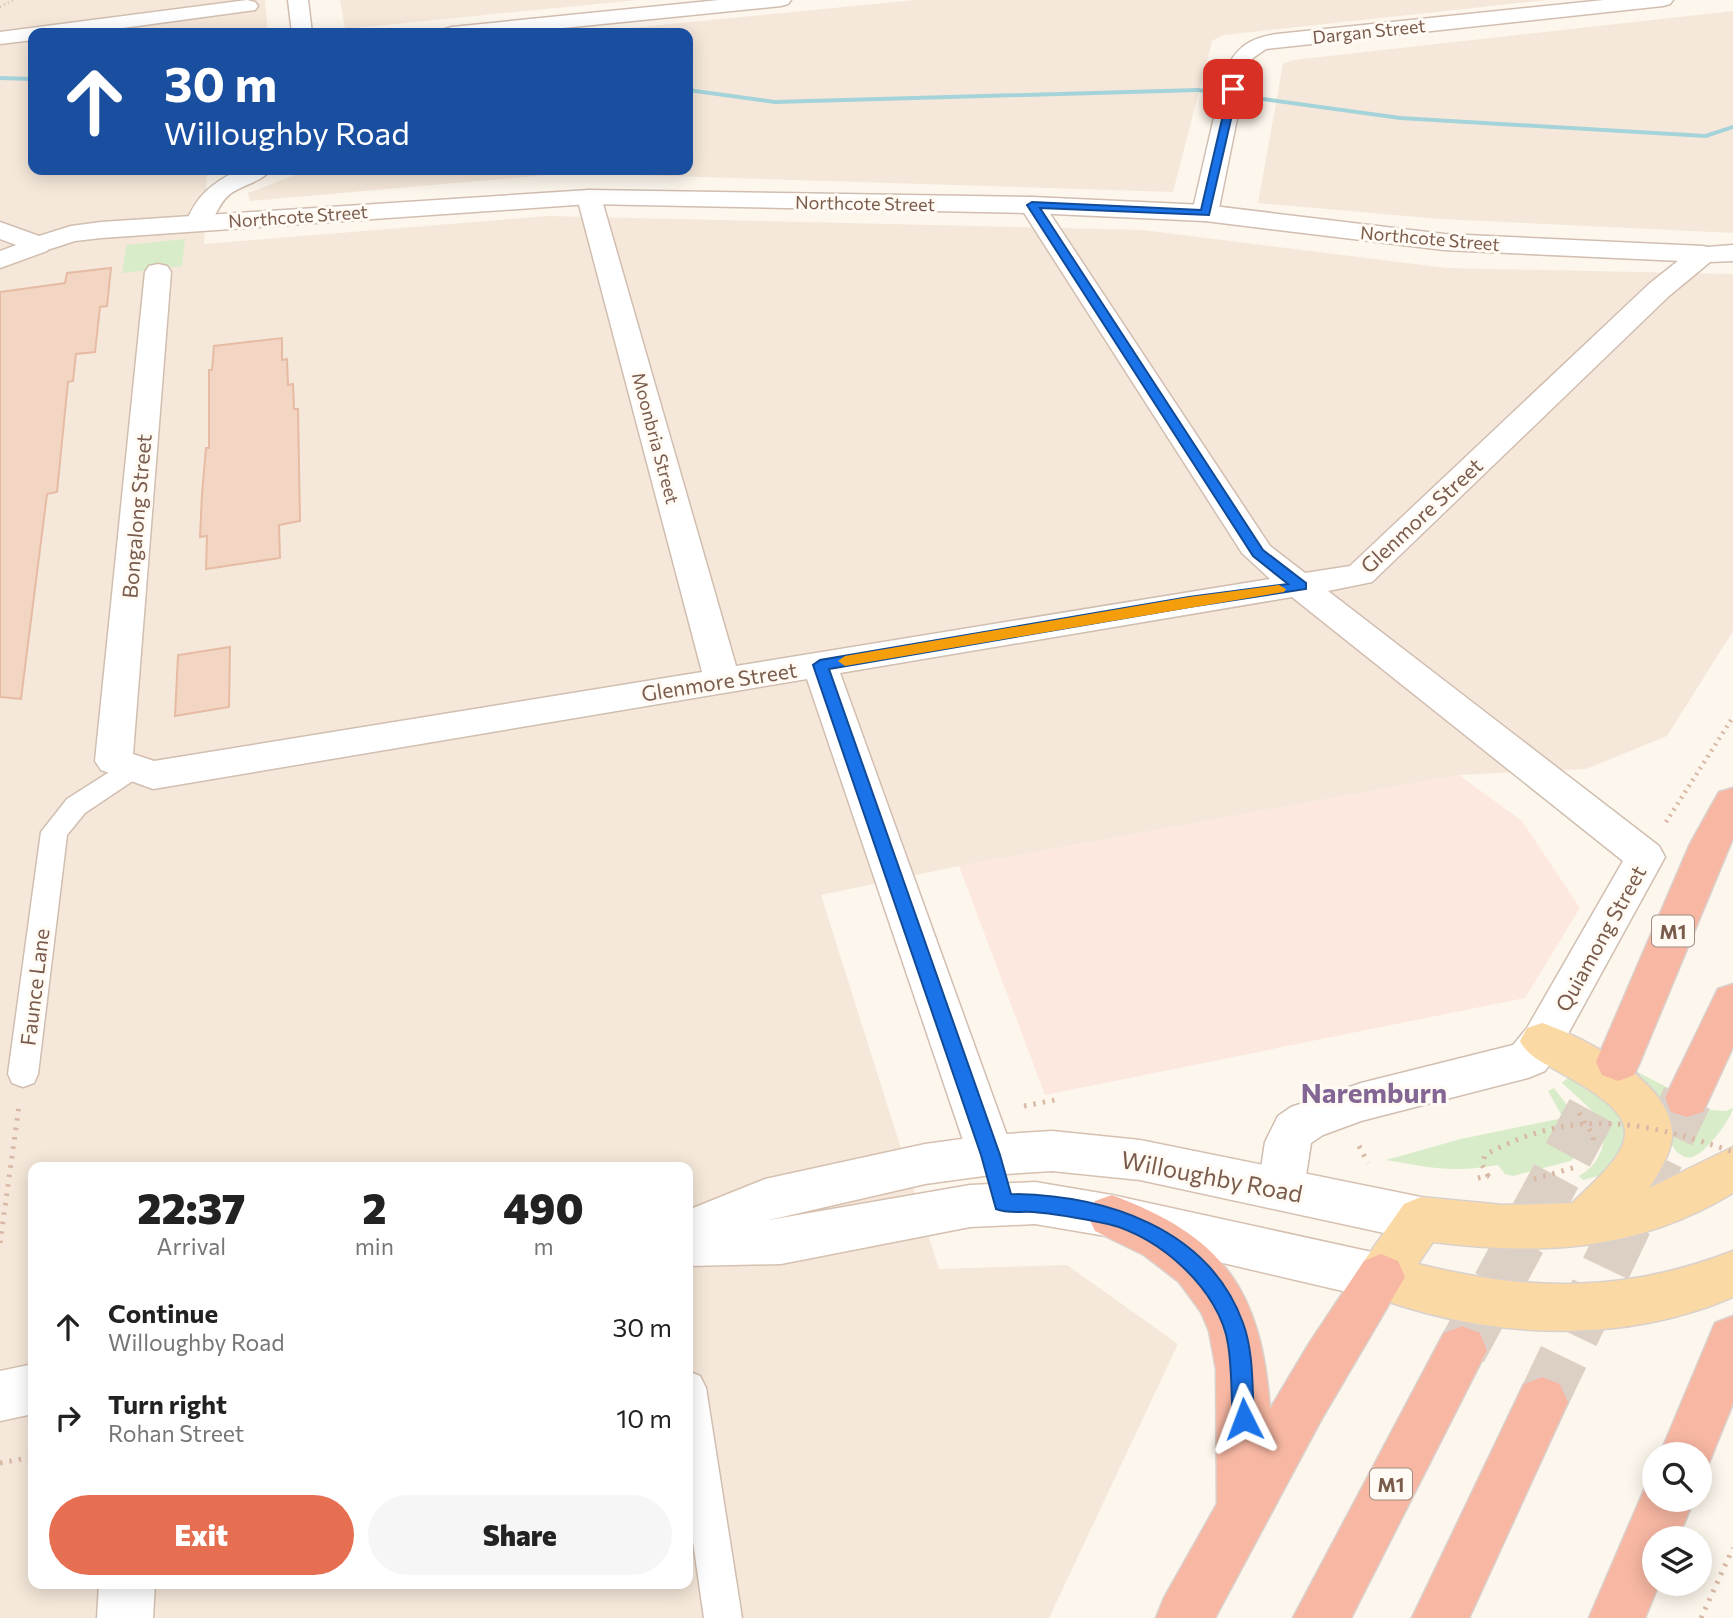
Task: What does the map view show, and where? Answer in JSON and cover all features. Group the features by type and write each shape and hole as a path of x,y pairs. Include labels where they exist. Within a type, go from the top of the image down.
{"highway":[{"name":"M1","path":"1618,1062 1710,844 1733,802"},
{"path":"1687,1098 1733,1001"},
{"path":"1112,1216 1155,1234 1186,1256 1209,1280 1230,1315 1239,1344 1242,1377 1244,1507"},
{"path":"1184,1618 1351,1320 1381,1277"},
{"path":"1691,1442 1733,1340"},
{"name":"M1","path":"1321,1618 1462,1350"},
{"path":"1440,1618 1542,1402"},
{"path":"1617,1618 1662,1512"}],"main road":[{"path":"1542,1041 1618,1084 1636,1102 1646,1125 1648,1145 1639,1165 1581,1226"},
{"name":"Willoughby Road","path":"1420,1219 1490,1226 1581,1226 1630,1216 1666,1204 1711,1183 1733,1168"},
{"path":"1420,1219 1381,1277 1466,1298 1517,1306 1576,1308 1663,1297 1718,1282 1733,1274"}],"street":[{"path":"298,0 302,28"},
{"path":"502,28 781,0"},
{"name":"Dargan Street","path":"1205,213 1235,74 1241,55 1251,46 1663,0"},
{"path":"72,28 248,6"},
{"path":"0,37 28,34"},
{"path":"199,223 203,207 211,196 249,175"},
{"name":"Northcote Street","path":"0,260 71,234 101,230 589,197 1032,205 1205,213 1444,242 1718,253"},
{"name":"Moonbria Street","path":"589,197 722,679"},
{"name":"Quiamong Street","path":"1032,205 1258,553 1645,857 1542,1041 1529,1058 1520,1063 1338,1108 1305,1121 1295,1129 1290,1140 1281,1188"},
{"path":"0,230 38,245"},
{"name":"Glenmore Street","path":"124,764 153,775 1360,575 1659,290 1718,253"},
{"name":"Bongalong Street","path":"124,764 158,272"},
{"path":"820,665 991,1155 1003,1203"},
{"name":"Willoughby Road","path":"693,1230 765,1200 925,1164 991,1155 1052,1151 1140,1160 1420,1219"},
{"path":"693,1244 781,1242 970,1206 1035,1203 1112,1216 1381,1277"},
{"path":"0,1396 28,1390"},
{"path":"125,1618 127,1589"}],"lane":[{"name":"Faunce Lane","path":"23,1074 54,832 76,806 124,764"},
{"path":"693,1421 723,1618"}],"path":[{"path":"0,7 13,0"},
{"path":"1645,857 1733,716"},
{"name":"Faunce Lane","path":"0,1243 23,1074"},
{"path":"1024,1106 1055,1100"},
{"path":"1578,1111 1593,1135 1592,1155"},
{"path":"1501,1183 1488,1176 1482,1166 1485,1155 1507,1142 1560,1126 1588,1122 1628,1123 1664,1129 1733,1152"},
{"path":"1531,1181 1580,1166"},
{"path":"0,1463 28,1458"},
{"path":"1701,1618 1733,1548"}],"shaded area":[{"path":"0,0 265,0 268,28 28,28 28,175 207,175 204,244 547,216 1143,230 1447,268 1733,274 1733,631 1667,736 1586,769 1459,775 959,866 821,895 939,1269 1067,1265 1178,1344 1049,1618 0,1618"},
{"path":"340,0 637,0 355,28 345,28"},
{"path":"915,0 1547,0 1223,35 1212,41 1173,192 634,175 693,175 693,28 631,28"},
{"path":"1733,11 1733,233 1440,219 1258,203 1283,64 1293,60"},
{"path":"295,175 548,175 250,201 248,193"},
{"path":"1459,775 1522,821 1580,908 1525,998 1045,1095 959,866"}],"green space":[{"path":"185,239 182,266 122,273 126,245"},
{"path":"1618,1062 1711,1110 1726,1111 1733,1108 1731,1114 1703,1150 1692,1157 1683,1156 1676,1151"},
{"path":"1572,1074 1617,1103 1636,1131 1614,1172 1583,1180 1579,1176 1587,1171 1598,1157 1604,1140 1600,1122 1595,1114 1562,1083"},
{"path":"1554,1088 1586,1130 1583,1152 1570,1161 1513,1176 1505,1174 1498,1165 1467,1169 1442,1168 1386,1160 1461,1139 1563,1118 1548,1091"}],"building":[{"path":"111,268 107,306 100,307 95,352 76,354 73,381 68,382 57,492 47,494 21,699 0,697 0,292 65,283 67,273"},
{"path":"282,338 282,360 287,359 288,385 293,384 294,409 298,409 300,521 279,525 280,558 206,569 207,536 200,537 206,448 209,448 209,370 212,370 214,346"},
{"path":"230,647 229,707 175,716 178,655"}],"waterway":[{"path":"0,78 28,79"},
{"path":"693,91 775,102 1198,90 1400,118 1706,136 1733,127"}],"tunnel":[{"path":"1462,1350 1618,1062"},
{"path":"1542,1402 1687,1098"}],"slow traffic":[{"path":"845,661 1279,589"}],"district":[{"name":"Naremburn","path":"1374,1092"}],"route":[{"path":"1233,89 1205,213 1032,205 1258,553 1301,586 1189,602 820,665 991,1155 1003,1203 1035,1203 1112,1216 1174,1245 1198,1267 1219,1296 1234,1324 1239,1344 1244,1419"}]}
